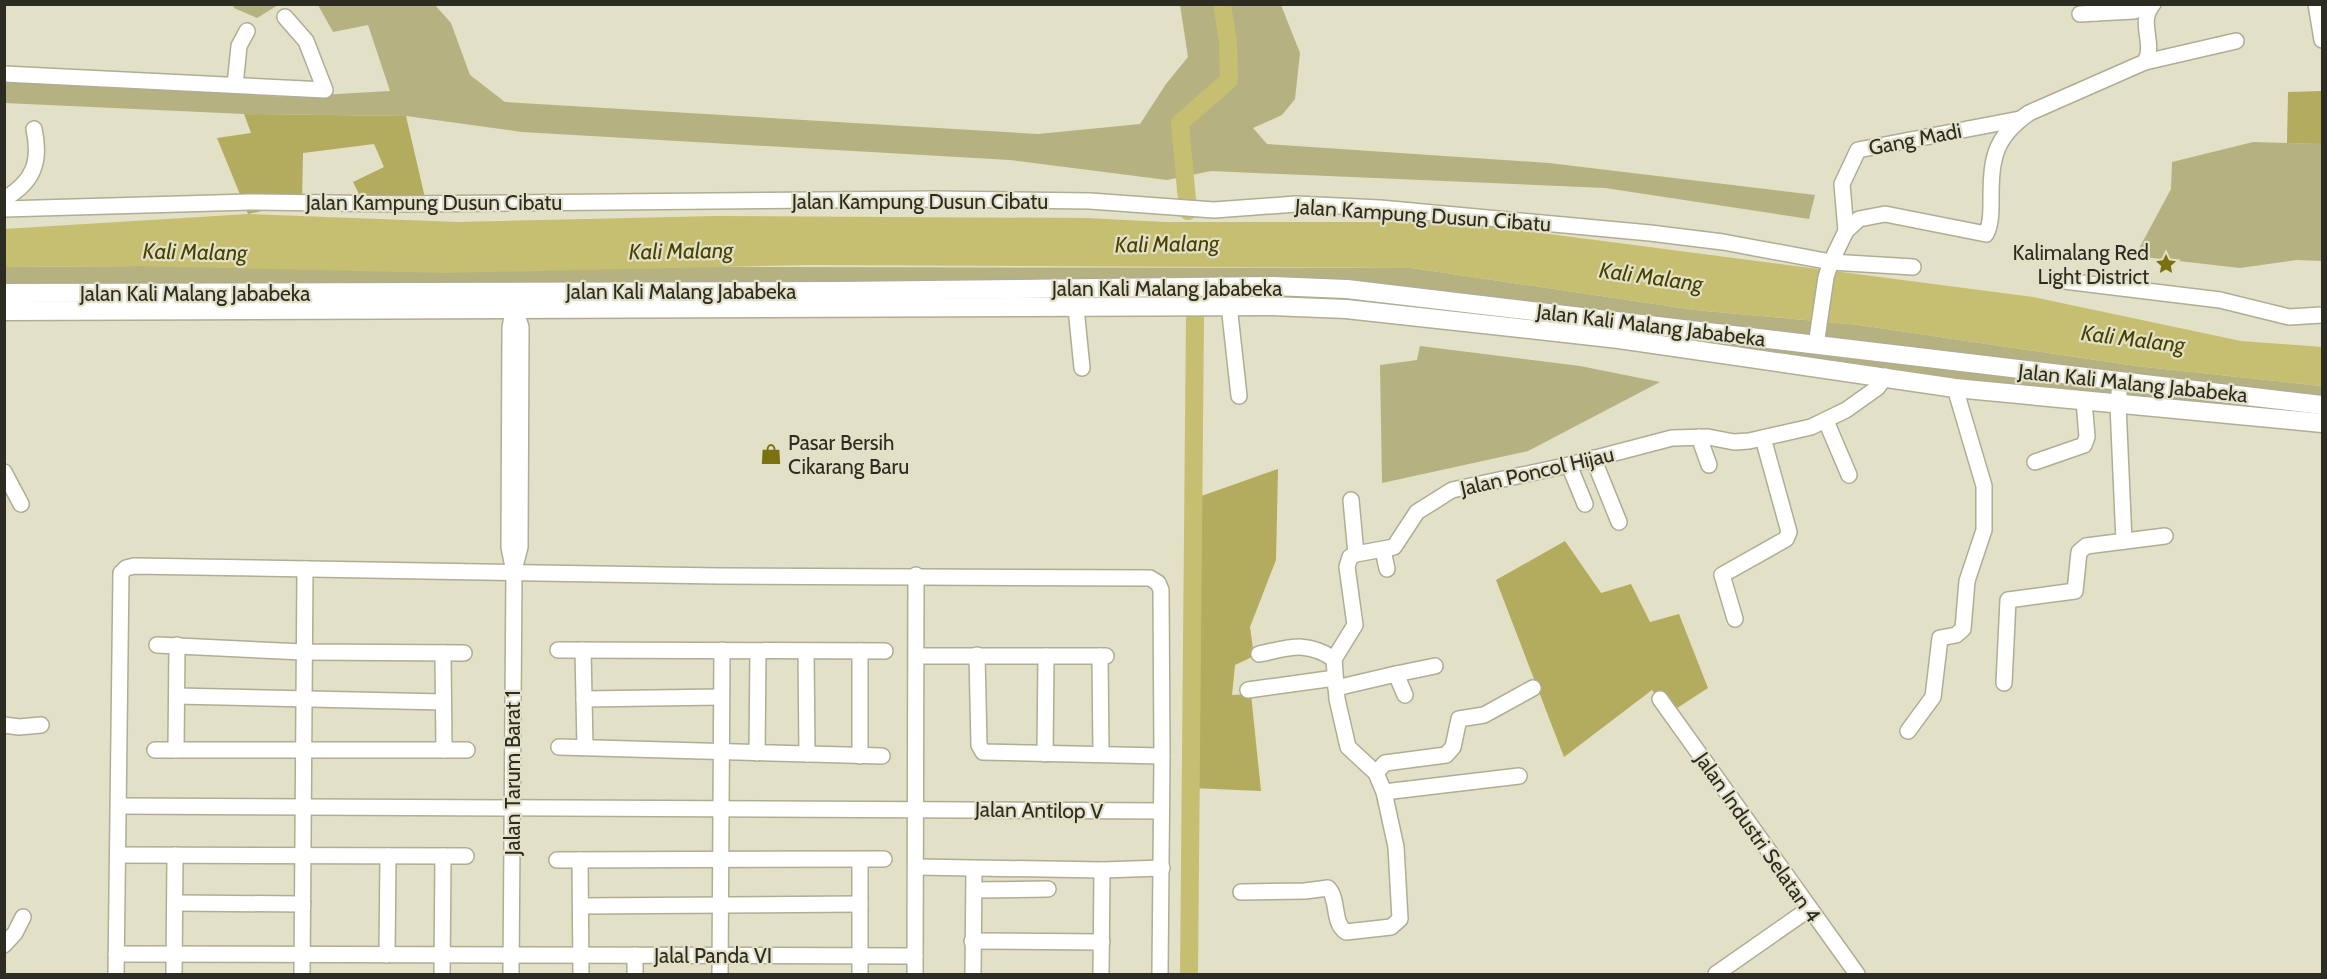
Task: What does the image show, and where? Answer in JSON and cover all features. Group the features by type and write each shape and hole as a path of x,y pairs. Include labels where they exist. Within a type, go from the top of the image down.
{"main road":[{"name":"Jalan Kali Malang Jababeka","path":"4,293 1075,307 1159,298 1221,287 1347,289 1955,388 2322,423"},
{"name":"Jalan Kali Malang Jababeka","path":"4,311 1074,289 1224,306 1346,309 1817,339 2120,382 2322,405"}],"street":[{"path":"2316,4 2322,40"},
{"path":"2080,14 2096,9 2134,11 2147,7 2148,50 2145,62"},
{"path":"4,74 325,90 306,40 285,17"},
{"path":"235,86 239,46 247,31"},
{"path":"1817,339 1826,277 1831,262 1846,231 1865,216 1885,214 1985,234 1991,218 1991,171 1994,155 2001,139 2020,119 2145,62 2236,41"},
{"name":"Gang Madi","path":"1846,231 1842,184 1858,150 2020,119"},
{"path":"4,199 18,190 35,166 39,151 34,129"},
{"name":"Jalan Kampung Dusun Cibatu","path":"4,209 250,202 402,204 1090,201 1171,209 1214,210 1296,204 1391,208 1660,234 1723,242 1831,262 1913,267"},
{"path":"2056,280 2198,297 2289,317 2322,315"},
{"path":"1221,287 1239,396"},
{"path":"1074,289 1082,368"},
{"name":"Jalan Tarum Barat 1","path":"511,975 514,572 520,547 521,385 521,327 515,300"},
{"name":"Jalan Poncol Hijau","path":"1383,550 1399,543 1410,520 1417,512 1452,490 1569,465 1672,438 1699,437 1734,442 1763,438 1826,421 1877,388 1886,376"},
{"path":"2120,382 2118,405 2124,541"},
{"path":"1908,731 1912,722 1933,697 1940,638 1956,635 1963,629 1967,581 1984,530 1984,486 1955,388"},
{"path":"2035,462 2084,445 2087,437 2084,401"},
{"path":"1826,421 1849,476"},
{"path":"1699,437 1709,465"},
{"path":"1735,619 1722,575 1786,539 1789,532 1763,438"},
{"path":"1593,458 1619,522"},
{"path":"1569,465 1585,504"},
{"path":"4,472 21,504"},
{"path":"1350,500 1356,554"},
{"path":"2004,683 2007,600 2075,591 2080,550 2086,546 2165,536"},
{"path":"1241,892 1330,890 1340,925 1346,932 1390,927 1399,922 1401,902 1396,847 1384,792 1376,773 1348,747 1343,734 1335,683 1334,659 1354,625 1347,567 1350,557 1383,550 1387,569"},
{"path":"116,975 119,636 123,570 134,566 719,576 916,575 1150,578 1155,580 1161,590 1160,975"},
{"path":"302,975 305,569"},
{"path":"915,975 916,575"},
{"path":"157,645 303,652 464,652"},
{"path":"176,750 177,645"},
{"path":"1259,654 1309,647 1320,649 1334,659"},
{"path":"558,650 885,651"},
{"path":"583,650 585,747"},
{"path":"720,975 722,650"},
{"path":"757,753 758,651"},
{"path":"806,651 807,754"},
{"path":"860,651 860,756"},
{"path":"443,653 444,750"},
{"path":"977,655 981,750 987,754 1162,756"},
{"path":"917,656 1103,656 1101,754"},
{"path":"1045,754 1046,656"},
{"path":"1248,690 1335,683 1435,666"},
{"path":"1396,674 1405,695"},
{"path":"1376,773 1385,763 1446,755 1453,747 1459,719 1484,715 1533,688"},
{"path":"177,696 442,702"},
{"path":"584,699 721,697"},
{"name":"Jalan Industri Selatan 4","path":"1660,699 1857,975"},
{"path":"4,725 19,727 41,725"},
{"path":"559,747 882,756"},
{"path":"155,750 467,750"},
{"path":"1384,792 1519,776"},
{"name":"Jalan Antilop V","path":"119,806 1161,811"},
{"path":"118,855 466,856"},
{"path":"174,975 175,855"},
{"path":"387,954 388,856"},
{"path":"442,975 443,856"},
{"path":"557,860 884,860"},
{"path":"580,860 581,975"},
{"path":"860,860 860,975"},
{"path":"916,867 1102,870 1162,868"},
{"path":"973,975 974,869"},
{"path":"974,890 1048,896 1048,869"},
{"path":"1101,975 1102,870"},
{"path":"175,903 303,904"},
{"path":"580,906 860,904"},
{"path":"1716,975 1809,909"},
{"path":"4,945 15,933 23,917"},
{"path":"972,941 1101,942"},
{"name":"Jalal Panda VI","path":"116,954 915,956"},
{"path":"635,955 635,975"}],"shaded area":[{"path":"233,4 278,5 257,18 234,8"},
{"path":"434,4 451,23 470,75 505,102 1038,134 1140,124 1166,84 1188,57 1180,5 1281,5 1300,53 1295,99 1282,115 1253,128 1267,144 1549,163 1815,195 1809,219 1605,188 1211,171 1167,180 1010,160 522,132 406,116 244,114 5,103 5,79 284,97 390,91 368,25 333,32 318,5"},
{"path":"2322,91 2322,144 2287,143 2288,92"},
{"path":"244,114 406,116 426,202 364,204 353,182 384,167 374,144 303,153 302,202 248,214 217,138 251,133"},
{"path":"2253,142 2322,144 2322,261 2296,260 2240,268 2135,256 2171,189 2172,162"},
{"path":"4,267 1412,268 1695,310 1859,325 2136,366 2322,386 2322,423 1346,309 5,311"},
{"path":"1420,346 1580,366 1660,382 1528,451 1382,483 1380,365 1417,360"},
{"path":"1278,469 1276,560 1250,627 1254,656 1235,665 1232,695 1251,694 1261,791 1192,788 1193,499"},
{"path":"1565,541 1601,593 1631,584 1650,622 1679,614 1708,688 1671,712 1652,690 1564,757 1496,580"}],"water":[{"name":"Kali Malang","path":"248,214 458,222 717,216 1086,218 1165,222 1457,222 2033,297 2241,341 2322,347 2322,386 2136,366 1859,325 1695,310 1412,268 809,265 446,273 138,266 5,267 4,229"}],"waterway":[{"path":"1188,211 1180,123 1229,80 1228,43 1222,4"},
{"path":"1189,974 1195,318"}],"place":[{"name":"Kalimalang Red Light District","path":"2166,264"},
{"name":"Pasar Bersih Cikarang Baru","path":"771,454"}]}
